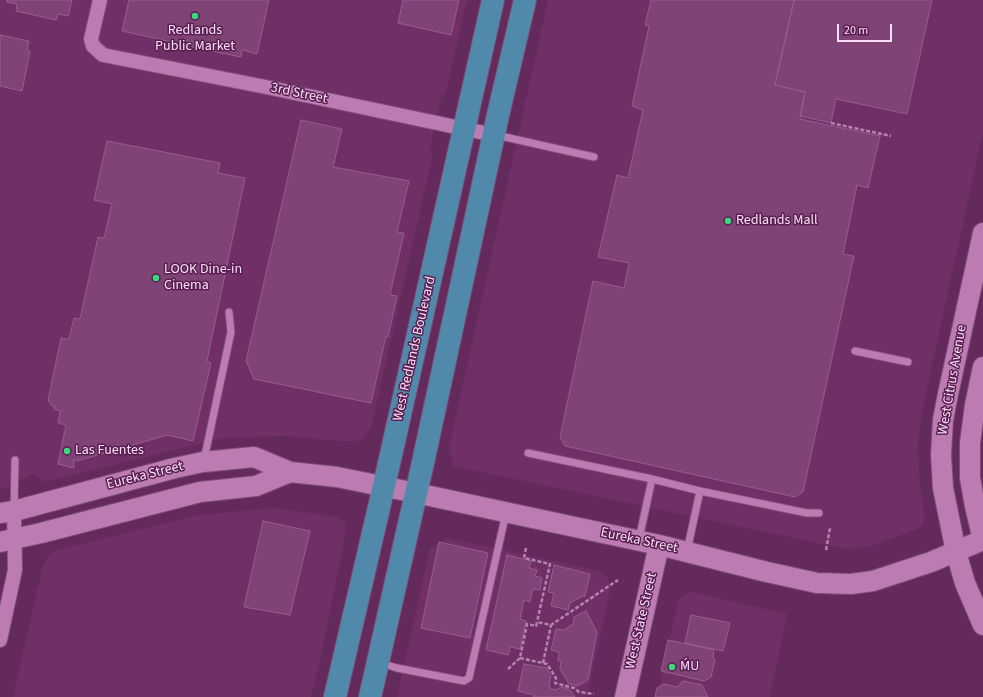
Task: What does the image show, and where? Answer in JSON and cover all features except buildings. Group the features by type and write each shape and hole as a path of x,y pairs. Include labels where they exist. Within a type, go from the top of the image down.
{"main road":[{"name":"West Redlands Boulevard","path":"335,697 465,129 493,0"},
{"path":"370,697 525,0"}],"street":[{"name":"3rd Street","path":"100,0 91,38 93,46 103,55 271,88 494,135"},
{"name":"West Citrus Avenue","path":"983,233 943,420 941,455 942,488 956,552 965,583 983,625"},
{"name":"West Citrus Avenue","path":"983,367 975,405 970,442 970,478 974,506 983,540"},
{"name":"Eureka Street","path":"7,512 175,468 203,462 254,457 290,472 337,477 384,486 659,545 767,572 817,582 851,584 893,576 983,540"},
{"name":"Eureka Street","path":"7,540 200,492 256,486 290,472"},
{"path":"0,640 15,570 7,540 7,512"},
{"name":"West State Street","path":"625,697 659,545"}],"lane":[{"path":"494,135 594,157"},
{"path":"203,462 231,332 229,312"},
{"path":"855,351 908,362"},
{"path":"528,453 807,513 819,513"},
{"path":"7,512 15,460"},
{"path":"639,541 652,479"},
{"path":"687,552 700,490"},
{"path":"378,662 397,668 464,681 469,678 506,513"}],"path":[{"path":"831,124 891,136"},
{"path":"826,550 830,528"},
{"path":"508,668 520,658 527,624 536,626 550,564 524,558 526,548"},
{"path":"542,663 551,625 618,580"},
{"path":"537,622 551,625"},
{"path":"520,658 547,664 556,678 555,683 574,688 579,692 594,694"}],"shaded area":[{"path":"0,0 467,0 446,92 441,98 430,148 433,154 371,428 363,439 353,442 284,436 223,438 45,482 33,474 0,490"},
{"name":"Redlands Mall","path":"548,0 983,0 983,132 922,411 918,446 920,485 925,520 920,528 871,546 846,549 453,466 449,447"},
{"path":"276,508 336,517 345,523 346,532 320,661 311,697 13,697 43,565 53,551 198,515"},
{"path":"447,538 600,571 608,578 610,590 587,697 397,697 430,548"},
{"path":"693,592 787,614 770,697 657,697 678,602 684,594"}],"place":[{"name":"Redlands Public Market","path":"195,16"},
{"name":"Redlands Mall","path":"728,221"},
{"name":"LOOK Dine-in Cinema","path":"156,278"},
{"name":"Las Fuentes","path":"67,451"},
{"name":"ḾU","path":"672,667"}]}
